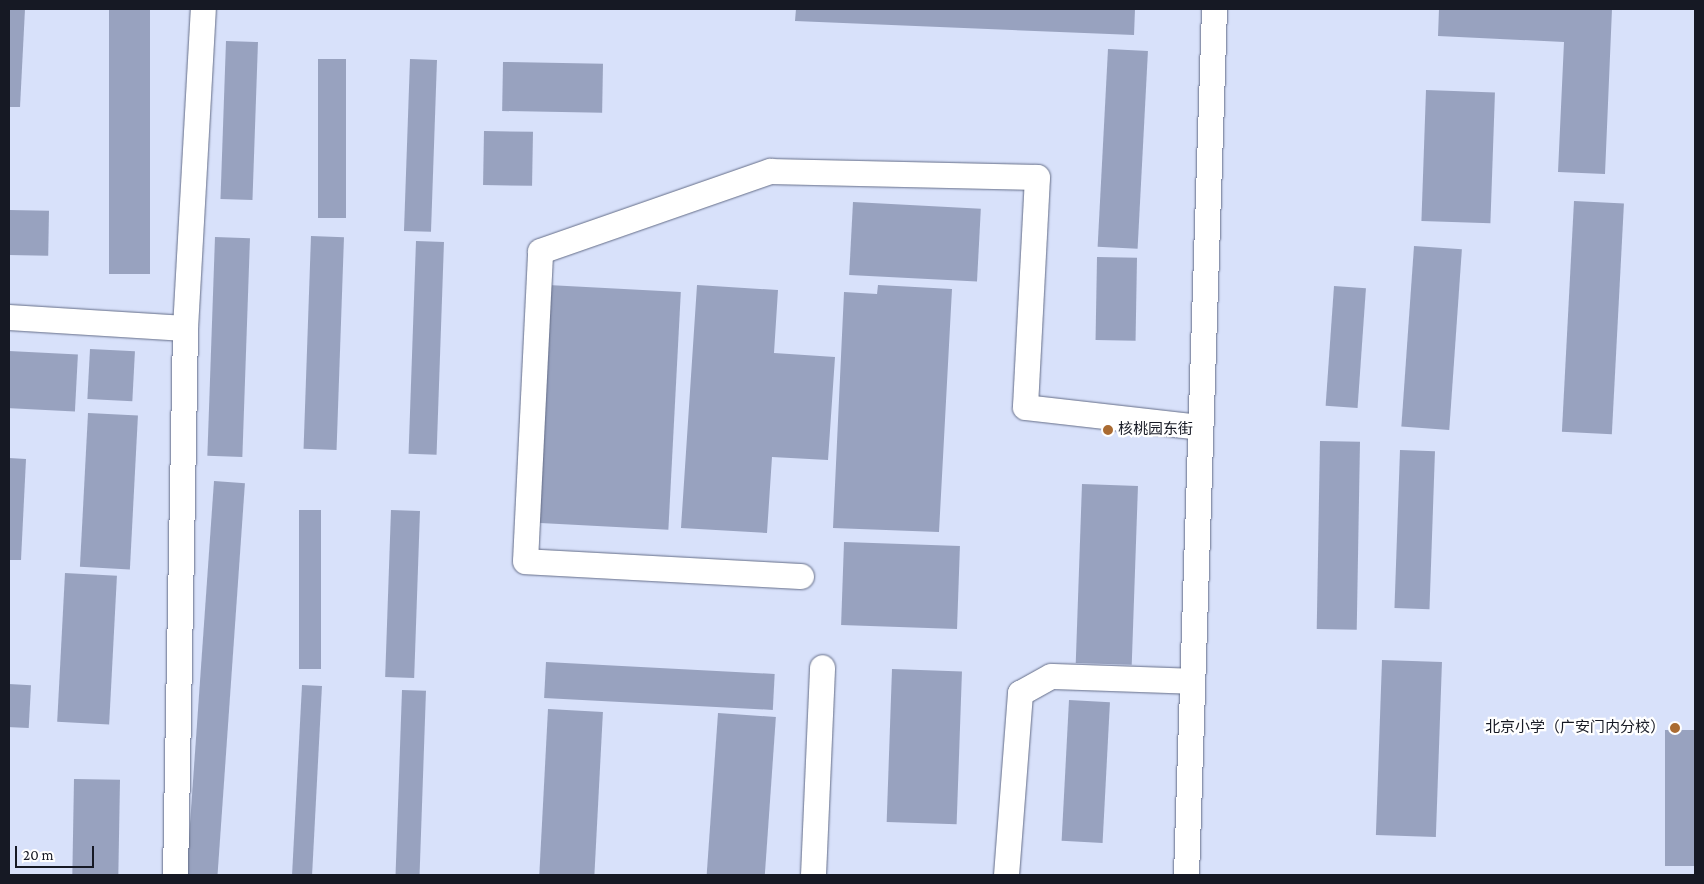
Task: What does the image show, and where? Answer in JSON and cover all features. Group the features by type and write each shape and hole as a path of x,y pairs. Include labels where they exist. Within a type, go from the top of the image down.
{"street":[{"path":"175,875 185,328 203,9"},
{"path":"1186,875 1214,9"},
{"path":"801,576 525,561 540,250 770,171 1037,177 1025,408 1200,427"},
{"path":"9,317 185,328"},
{"path":"813,875 822,667"},
{"path":"1006,875 1020,693 1051,676 1192,681"}],"building":[{"path":"9,9 25,9 20,107 9,107"},
{"path":"109,9 150,9 150,274 109,274"},
{"path":"796,9 1135,9 1134,35 795,21"},
{"path":"1439,9 1612,9 1605,174 1558,172 1564,42 1438,36"},
{"path":"226,41 258,42 252,200 220,199"},
{"path":"1108,49 1148,51 1138,249 1098,247"},
{"path":"318,59 346,59 346,218 318,218"},
{"path":"410,59 437,60 431,232 404,231"},
{"path":"503,62 603,64 602,113 502,111"},
{"path":"1426,90 1495,92 1490,223 1421,221"},
{"path":"484,131 533,132 532,186 483,185"},
{"path":"1574,201 1624,204 1612,434 1562,432"},
{"path":"853,202 981,209 977,282 849,275"},
{"path":"9,210 49,211 48,256 9,255"},
{"path":"311,236 344,237 337,450 304,449"},
{"path":"215,237 250,238 242,457 207,456"},
{"path":"416,241 444,242 437,455 409,454"},
{"path":"1414,246 1462,249 1449,430 1401,427"},
{"path":"1097,257 1137,258 1136,341 1096,340"},
{"path":"548,285 681,292 668,530 536,523"},
{"path":"697,285 778,290 774,353 835,357 828,460 772,457 767,533 681,528"},
{"path":"878,285 952,289 939,532 833,528 844,292 877,294"},
{"path":"1334,286 1366,288 1358,408 1326,406"},
{"path":"90,349 135,351 132,401 87,399"},
{"path":"9,351 78,355 75,412 9,408"},
{"path":"88,413 138,416 130,569 80,567"},
{"path":"1320,441 1360,442 1357,630 1317,629"},
{"path":"1400,450 1435,451 1429,609 1394,608"},
{"path":"9,458 26,459 21,560 9,560"},
{"path":"214,481 245,483 218,875 187,874"},
{"path":"1082,484 1138,486 1132,665 1076,663"},
{"path":"299,510 321,510 321,669 299,669"},
{"path":"391,510 420,511 414,678 385,677"},
{"path":"844,542 960,546 957,629 841,625"},
{"path":"65,573 117,576 109,725 57,722"},
{"path":"1382,660 1442,662 1436,837 1376,835"},
{"path":"546,662 775,674 773,710 544,698"},
{"path":"892,669 962,671 957,824 887,822"},
{"path":"9,684 31,685 29,728 9,727"},
{"path":"302,685 322,686 312,875 292,875"},
{"path":"402,690 426,691 420,875 396,875"},
{"path":"1069,700 1110,702 1103,843 1062,841"},
{"path":"548,709 603,712 594,875 539,875"},
{"path":"718,713 776,717 765,875 707,875"},
{"path":"1665,730 1695,730 1695,866 1665,866"},
{"path":"74,779 120,780 118,875 72,875"}],"place":[{"name":"核桃园东街","path":"1108,430"},
{"name":"北京小学（广安门内分校）","path":"1675,728"}]}
